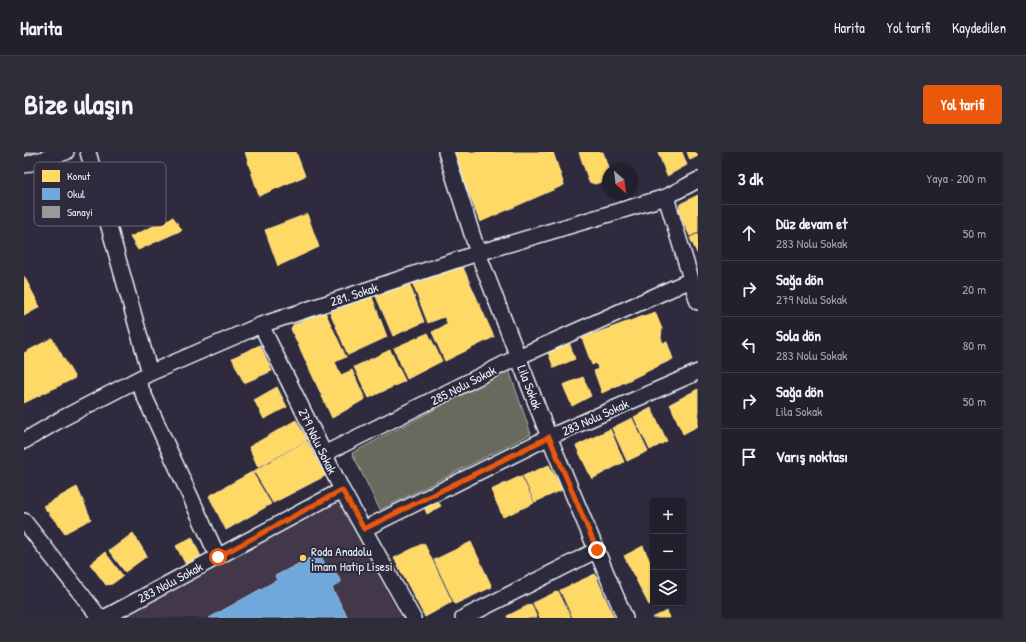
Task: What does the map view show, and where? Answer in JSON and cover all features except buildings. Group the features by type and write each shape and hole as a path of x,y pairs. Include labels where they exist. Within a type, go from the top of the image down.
{"street":[{"path":"24,165 66,152"},
{"path":"88,152 90,162"},
{"name":"Lila Sokak","path":"446,152 478,253 549,437 625,618"},
{"name":"281. Sokak","path":"24,441 63,418 144,376 261,325 478,253 666,197 698,180"},
{"path":"666,197 698,302"},
{"path":"106,226 144,376 218,557"},
{"name":"285 Nolu Sokak","path":"324,454 518,357 691,280"},
{"name":"279 Nolu Sokak","path":"261,325 342,490 413,618"},
{"name":"283 Nolu Sokak","path":"364,529 549,437 698,372"},
{"name":"283 Nolu Sokak","path":"104,618 342,490"},
{"path":"24,521 100,618"},
{"path":"463,618 597,550"}],"shaded area":[{"name":"Roda Anadolu İmam Hatip Lisesi","path":"341,501 401,618 131,618 128,615"}],"green space":[{"path":"509,370 531,434 380,510 352,453"}],"place":[{"name":"Roda Anadolu İmam Hatip Lisesi","path":"303,558"}],"route":[{"path":"218,557 342,490 364,529 549,437 597,550"}]}
